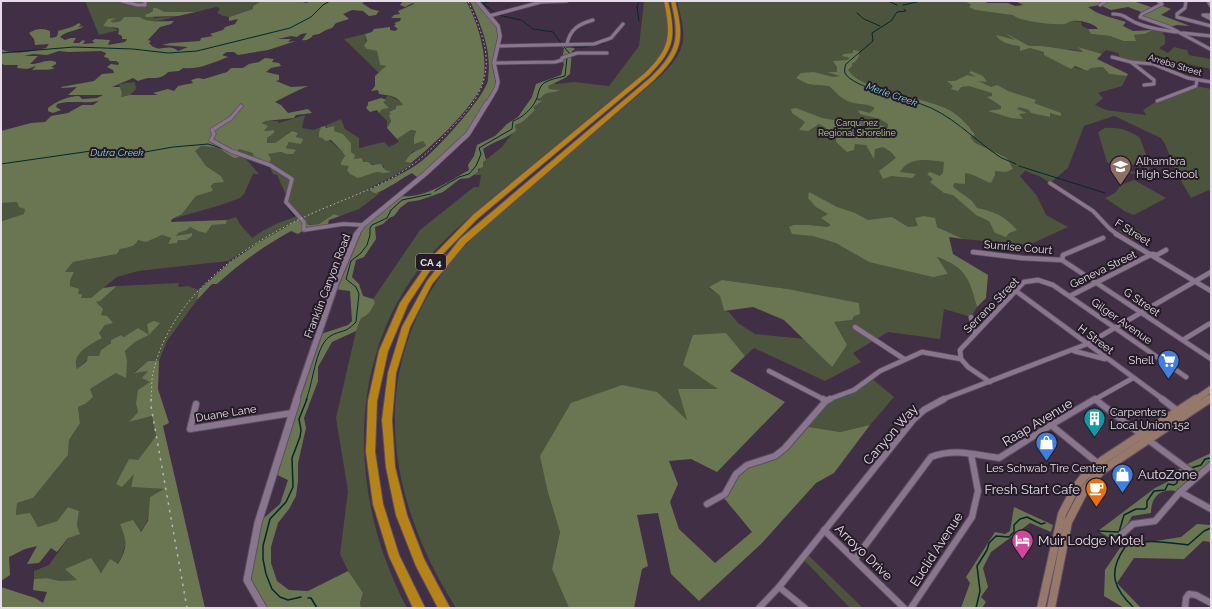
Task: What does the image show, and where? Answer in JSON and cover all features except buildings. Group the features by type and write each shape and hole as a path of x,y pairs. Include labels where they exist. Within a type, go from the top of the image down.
{"highway":[{"name":"CA 4","path":"419,608 401,572 388,540 379,509 372,468 370,431 372,404 380,363 390,333 399,311 414,286 426,268 450,241 475,218 647,74 660,61 668,48 672,33 666,1"},
{"name":"CA 4","path":"444,608 428,580 411,543 399,507 390,468 387,431 388,405 393,371 404,333 416,305 432,279 463,241 665,66 674,52 679,37 679,25 673,1"}],"main road":[{"path":"1041,608 1054,545 1065,505 1079,482 1097,463 1141,435 1208,399 1211,389"},
{"path":"1051,608 1070,517 1086,489 1096,476 1104,469 1149,440 1181,413"}],"street":[{"path":"122,1 137,6 144,5 145,1"},
{"name":"Franklin Canyon Road","path":"263,608 247,580 258,523 292,413 338,279 354,238 364,225 425,174 468,134 496,89 498,82 494,63 500,36 498,26 492,16 477,1"},
{"path":"492,16 541,2 567,1"},
{"path":"1100,5 1106,1"},
{"path":"1158,1 1162,4 1142,14 1140,17 1181,33 1211,36"},
{"path":"1186,1 1185,8 1177,14 1177,17 1211,26"},
{"path":"1208,1 1211,6"},
{"path":"1113,14 1122,14 1127,19 1148,27 1174,31"},
{"path":"1211,15 1203,15 1211,18"},
{"path":"567,44 568,35 577,26 593,20"},
{"path":"497,46 560,46 567,44 582,45 600,42 611,38 623,24"},
{"path":"1181,33 1210,49"},
{"path":"494,63 555,62 562,60 564,56 572,54 599,54 607,52"},
{"path":"1112,57 1131,62"},
{"name":"Arreba Street","path":"1131,62 1153,64 1197,80 1211,82"},
{"name":"Arreba Street","path":"1131,62 1154,80 1154,84 1144,85"},
{"path":"1157,101 1196,86 1197,80"},
{"path":"241,106 232,119 218,124 212,130 214,134 211,140 218,145 244,156 268,164 292,179 286,202 304,222 304,230 343,224 364,225"},
{"name":"F Street","path":"1050,183 1059,192 1092,210 1113,232 1152,254 1211,291"},
{"path":"1062,260 1063,255 1103,238"},
{"name":"Geneva Street","path":"1070,296 1152,254 1156,255 1166,250"},
{"name":"Sunrise Court","path":"973,252 1022,258 1062,260"},
{"name":"G Street","path":"1062,260 1211,359"},
{"name":"Canyon Way","path":"760,608 779,587 913,420 924,410 940,400 1087,344 1211,272"},
{"name":"Serrano Street","path":"961,359 960,350 1024,282 1038,280 1047,282"},
{"name":"Gilger Avenue","path":"1047,282 1070,296 1186,377"},
{"name":"H Street","path":"1016,292 1181,413"},
{"path":"971,317 975,333"},
{"path":"1183,340 1209,324"},
{"path":"856,328 904,359"},
{"path":"1072,350 1109,360"},
{"path":"707,504 726,494 736,474 747,465 775,456 785,448 826,401 854,390 880,371 904,359 922,352 932,352 961,359 968,367 990,382"},
{"path":"770,371 826,401"},
{"name":"Raap Avenue","path":"855,560 931,457 939,453 950,451 999,458 1051,424 1133,378"},
{"path":"1096,400 1197,476"},
{"name":"Duane Lane","path":"196,404 190,429 292,413"},
{"path":"1051,424 1104,469"},
{"name":"Euclid Avenue","path":"911,608 972,517 978,492 971,454"},
{"path":"1122,534 1128,526 1139,522 1155,521 1180,492 1211,465"},
{"path":"1180,492 1211,510"},
{"name":"Arroyo Drive","path":"824,530 904,608"},
{"path":"779,587 805,608"},
{"path":"1185,608 1186,598 1189,594 1196,595 1211,603"}],"green space":[{"path":"85,1 261,1 253,6 253,9 229,17 217,13 220,8 216,7 196,12 165,12 157,8 153,8 153,11 147,13 155,18 178,16 153,21 144,20 140,17 130,17 120,22 111,22 111,20 114,19 108,19 108,26 119,30 99,35"},
{"path":"261,1 300,1 306,3 311,1 367,1 362,3 371,9 379,11 376,15 369,16 363,11 352,10 343,14 349,19 336,23 332,28 313,35 307,40 302,40 307,33 301,34 297,37 291,36 278,39 291,39 288,42 296,41 268,50 238,55 234,52 227,52 222,55 228,57 206,65 195,68 183,68 179,71 168,72 159,78 148,78 138,81 133,78 112,87 120,87 122,93 121,97 130,95 158,95 153,93 168,89 174,91 178,86 193,83 191,80 198,78 204,79 227,72 231,68 243,68 265,58 274,59 272,62 279,63 281,66 271,68 266,72 279,75 279,80 276,81 291,87 308,86 275,102 281,105 288,113 308,109 312,113 296,115 294,118 266,121 262,123 268,126 264,131 274,130 274,133 267,138 267,143 275,143 292,131 298,133 296,137 303,139 301,144 289,142 286,148 296,150 293,154 281,152 268,154 271,159 268,164 254,159 253,153 239,149 237,153 244,156 234,158 220,148 201,146 195,151 206,166 221,176 224,182 214,183 211,186 213,191 196,196 182,214 172,219 171,222 227,220 226,224 212,225 206,233 190,227 187,230 178,233 176,236 192,233 192,236 186,240 178,240 177,243 168,244 171,238 162,235 146,242 138,240 133,246 120,249 117,254 73,262 65,272 74,272 70,280 70,286 79,289 78,294 82,294 81,298 91,298 103,288 117,286 100,301 96,302 103,309 101,315 107,316 113,323 105,325 99,333 102,338 79,354 76,363 77,369 87,361 88,356 99,356 101,350 111,343 111,340 121,335 124,337 138,328 149,335 135,342 125,351 127,361 126,378 116,373 90,389 93,397 85,404 78,407 80,423 69,440 68,455 33,498 17,503 16,515 30,513 38,527 57,521 68,507 79,511 77,526 80,534 68,538 57,552 51,548 39,563 27,564 37,546 25,549 9,557 10,575 1,581 1,219 2,221 24,214 25,209 19,207 17,202 1,203 1,131 31,123 45,122 51,116 68,113 82,105 93,105 99,101 62,103 57,104 56,107 61,110 53,113 48,111 48,108 51,105 67,98 79,96 82,99 97,98 103,95 68,95 77,87 61,87 94,81 102,74 114,73 113,70 107,67 111,64 118,65 119,63 116,61 110,61 108,58 104,57 106,53 101,51 59,51 47,55 33,54 24,56 38,56 30,64 46,61 56,62 56,64 51,67 55,68 52,69 32,70 36,66 27,69 17,68 18,65 4,65 1,63 1,49 17,53 46,48 49,44 35,45 34,39 29,33 37,29 45,29 50,31 50,38 56,37 58,31 72,27 79,23 81,25 78,27 84,26 60,37 65,40 76,38 73,43 79,43 83,40 85,41 83,44 95,43 92,41 95,39 110,40 108,45 125,42 127,39 122,39 122,36 118,34 118,28 103,26 108,19 116,18 111,21 115,22 120,21 124,17 140,17 151,21 174,21 171,24 160,27 148,40 151,41 149,43 156,48 171,48 178,51 188,47 162,45 200,41 201,38 213,36 210,34 235,24 238,19 229,21 229,17 253,9 253,6"},
{"path":"403,1 466,1 479,32 485,68 480,89 474,99 458,119 429,148 411,163 405,162 409,156 426,146 423,141 414,144 416,131 411,130 397,139 387,128 391,121 389,115 391,114 389,112 396,109 396,106 403,105 396,98 379,94 378,90 371,91 375,86 375,76 386,66 380,65 377,51 367,49 364,46 367,41 365,34 372,32 374,29 390,27 390,30 395,31 398,29 394,26 396,24 394,23 400,21 401,18 391,18 394,15 400,14 398,11 414,4 413,3 405,7 400,5"},
{"path":"470,1 476,1 497,28 498,34 492,64 496,84 490,97 464,136 418,178 412,173 381,191 374,193 369,190 410,169 430,154 470,110 485,88 488,80 489,59 485,39"},
{"path":"644,1 663,1 666,15 667,36 662,53 656,61 637,79 455,230 423,264 397,303 379,344 368,388 364,433 366,478 374,523 388,567 407,608 361,608 360,603 363,593 353,581 340,554 348,491 336,418 356,331 361,318 375,302 373,299 420,230 474,187 479,187 481,175 474,175 478,172 483,162 502,147 516,131 515,125 519,124 535,109 532,107 541,101 536,100 537,98 541,98 544,93 559,90 549,89 548,86 553,82 556,84 574,82 609,86 639,46"},
{"name":"Carquinez Regional Shoreline","path":"677,1 968,1 975,10 1081,22 1082,26 1088,29 1091,34 1110,36 1123,41 1136,41 1133,35 1145,34 1153,30 1169,30 1162,33 1165,36 1165,44 1159,48 1168,53 1174,47 1187,50 1189,55 1211,59 1211,69 1187,64 1153,64 1121,59 1118,53 1106,50 1102,54 1080,48 1084,52 1069,49 1060,63 1087,71 1091,68 1103,67 1109,74 1127,76 1122,86 1098,93 1103,98 1095,105 1106,110 1146,115 1143,110 1157,101 1196,86 1211,89 1211,189 1191,198 1176,172 1165,144 1161,138 1114,116 1084,126 1068,168 1050,183 1041,177 1025,171 1020,176 1037,196 1046,215 1068,227 1029,245 963,239 937,227 920,246 936,276 948,274 936,257 955,265 965,275 969,281 977,307 971,317 944,309 940,339 888,332 853,353 861,362 825,381 754,348 745,356 726,334 718,389 687,420 541,456 548,493 560,532 552,569 569,608 456,608 432,565 413,521 401,476 395,431 397,386 407,342 426,299 455,257 470,240 662,75 671,65 681,49 683,41 682,23","holes":["1000,155 1007,158 1012,169 995,171 993,165","722,280 788,289 858,303 852,320 833,322 832,367 805,339 755,334 738,323 729,312 724,311 720,296 709,288"]},
{"path":"965,1 1008,3 1015,6 1023,5 1015,1 1138,1 1136,2 1154,8 1160,5 1171,9 1161,15 1190,26 1177,25 1169,27 1140,17 1144,13 1128,7 1111,10 1100,5 1088,7 1101,14 1126,22 1123,26 1133,31 1153,30 1145,34 1134,35 1136,41 1123,41 1110,36 1091,34 1088,29 1098,29 1086,22 1070,21 1065,24 1059,24 1022,20 1013,15 975,10 969,7 971,5"},
{"path":"153,8 157,8 165,12 196,12 178,16 146,17 145,15 153,11"},
{"path":"1005,33 1029,46 1041,46 1083,52 1078,47 1102,54 1097,59 1128,74 1127,76 1109,74 1103,67 1091,68 1087,71 1075,66 1071,69 1044,55 1044,52 1030,48 1020,51 1020,46 1003,42 996,35 1015,40"},
{"path":"365,34 367,49 377,51 380,65 386,66 379,73 344,39"},
{"path":"567,44 575,49 572,51 570,74 548,86 549,89 560,90 547,93 541,98 537,98 536,100 542,101 533,107 535,110 526,119 515,125 516,131 483,149 486,160 483,162 483,167 478,169 478,172 469,178 460,179 443,192 420,200 408,202 400,208 394,216 389,218 383,224 375,227 376,239 364,257 356,260 352,277 359,284 363,296 373,299 375,302 370,312 361,318 356,331 332,342 318,367 318,381 304,418 306,428 298,463 296,496 289,509 278,523 271,547 271,563 277,581 289,590 308,591 348,571 363,593 360,603 361,608 263,608 247,580 258,523 280,504 288,480 273,473 318,335 348,325 352,321 350,291 334,289 363,225 398,196 426,193 469,170 468,165 474,156 477,145 495,136 507,124 518,117 532,97 536,84 561,75 564,64 562,60 564,48 560,46"},
{"name":"Carquinez Regional Shoreline","path":"853,50 859,51 859,56 848,70 855,77 877,88 930,102 951,111 964,121 972,130 975,135 970,137 975,143 1007,158 1013,169 1006,172 995,171 995,175 991,183 965,173 965,184 954,183 953,187 972,201 977,208 999,215 1017,230 1009,233 1006,237 995,233 989,221 976,215 953,195 944,193 930,182 933,179 927,174 930,172 940,176 943,173 944,162 926,160 914,161 909,163 900,172 916,174 912,178 891,176 883,179 879,171 896,158 891,152 883,147 875,149 874,159 866,145 855,144 854,150 847,152 836,142 836,135 827,133 826,128 819,124 808,131 799,130 805,122 792,113 791,109 796,108 822,118 851,123 874,123 888,128 888,124 880,119 860,114 858,110 870,113 875,108 872,106 847,101 829,86 808,84 796,78 801,73 814,72 833,77 840,76 827,72 837,72 837,67 833,61 847,60 850,58 842,56 844,54 853,53"},
{"path":"971,71 983,76 987,82 978,81 991,87 997,85 1008,91 1036,100 1034,103 1061,113 1061,116 1050,113 1050,117 1031,113 1029,110 1019,107 1017,109 1027,113 1019,114 1023,119 1011,118 988,111 1001,109 1001,106 987,97 992,96 992,93 969,86 961,87 958,91 951,89 953,86 947,81 955,81 967,75 976,77 969,73"},
{"path":"135,82 136,89 130,95 120,97 122,93 119,84"},
{"path":"388,95 401,102 403,105 394,112 387,128 387,121 379,113 383,102 387,100 385,99"},
{"path":"381,98 387,100 383,102 389,108 382,109 379,113 377,110 370,112 366,108 368,102"},
{"path":"305,115 302,128 314,130 321,127 319,132 342,151 345,156 341,162 372,174 377,172 384,173 384,166 354,159 351,152 351,143 343,134 325,126 341,119 345,129 359,138 359,148 384,142 389,147 399,142 397,139 411,130 417,132 426,146 412,152 405,162 413,164 368,189 374,193 380,193 359,209 340,216 334,214 319,224 288,225 228,261 138,271 117,277 91,298 80,298 70,286 70,280 64,273 73,262 117,254 120,249 131,247 138,240 162,235 171,238 168,244 191,233 176,236 177,233 187,230 190,227 198,231 210,229 212,225 226,224 227,220 236,217 252,238 275,225 299,216 286,202 287,197 277,175 273,174 268,164 267,154 281,152 292,154 295,150 286,148 290,141 294,142 298,133 292,131 275,143 266,143 267,138 274,133 274,130 263,131 262,124 266,121 277,121 279,123"},
{"path":"325,126 326,128 334,126 334,131 343,134 351,143 351,152 355,155 354,159 362,158 363,162 368,162 372,165 381,164 385,170 391,172 377,172 358,178 350,174 347,170 349,166 341,165 341,162 345,156 342,151 331,140 325,141 319,137 321,127"},
{"path":"1105,128 1114,128 1128,131 1140,138 1150,166 1149,171 1133,174 1121,171 1107,162 1098,132","holes":["1111,161 1145,167 1142,170 1133,172 1118,167"]},
{"path":"201,146 220,148 225,153 230,155 235,154 239,149 254,153 254,159 244,157 259,174 253,174 244,194 240,198 172,219 182,214 196,196 213,191 211,186 221,176 206,166 194,151"},
{"path":"1134,180 1166,198 1134,215 1126,212 1105,198 1115,193 1121,185"},
{"path":"809,192 837,207 855,213 868,220 892,217 908,227 918,226 915,218 924,216 935,218 937,227 963,239 949,237 953,254 988,275 986,298 977,307 969,282 961,270 947,261 937,257 948,274 933,277 869,262 836,243 813,236 792,234 789,227 794,225 827,227 831,225 821,218 828,214 816,207 808,198"},
{"path":"36,199 35,208 25,214 2,221 1,203"},
{"path":"334,214 340,216 329,220 327,227 304,230 298,234 291,231 271,243 252,255 217,284 212,284 197,300 199,290 229,263 258,243 298,220 301,219 309,225 319,224"},
{"path":"1131,226 1146,235 1134,240 1119,231"},
{"path":"722,280 788,289 859,303 860,314 854,316 852,320 834,322 847,345 832,367 784,320 753,307 724,311 720,296 709,287"},
{"path":"179,283 178,286 180,287 188,286 199,290 197,300 167,341 159,361 148,361 134,372 148,371 151,382 136,404 138,412 130,422 152,416 156,436 138,460 131,487 165,489 150,497 148,519 144,528 126,540 123,553 113,568 97,572 66,569 77,580 60,581 46,578 34,579 34,571 49,565 77,526 79,511 68,507 57,521 38,527 16,516 17,503 33,498 68,455 69,440 80,423 78,407 85,404 90,389 116,373 127,361 125,351 135,342 149,335 124,337 121,335 111,340 111,343 101,350 99,356 87,360 77,369 77,358 82,350 102,338 99,333 105,325 95,302 100,301 117,286"},
{"path":"154,321 160,323 149,335 147,324"},
{"path":"726,333 745,356 730,371 785,402 717,472 691,459 669,461 678,484 670,502 679,529 715,563 752,532 723,497 736,474 747,465 775,456 803,426 840,432 870,425 834,473 816,483 761,544 699,601 671,574 658,513 637,515 648,566 642,569 634,608 569,608 552,569 560,532 548,493 540,456 571,403 622,385 657,392 687,420 678,389 718,389 683,365 693,335"},
{"path":"148,361 159,361 158,389 169,423 163,426 205,608 1,608 1,587 35,598 43,603 47,592 33,590 34,579 46,578 60,581 77,580 65,569 91,558 101,573 110,559 118,564 125,548 124,535 120,524 133,520 141,532 148,521 150,497 164,489 131,487 134,474 122,487 116,484 129,459 138,460 156,436 152,416 129,422 138,412 136,404 138,390 150,382 142,378 148,371 134,373"},
{"path":"871,378 894,397 870,425 840,432 803,426 826,401 854,390"},
{"path":"1211,453 1211,465 1180,492 1168,490 1159,494 1153,501 1151,513 1132,516 1122,534 1108,537 1098,531 1155,488 1175,477 1174,473 1183,466"},
{"path":"1014,507 1053,525 1051,532 1030,523 991,552 983,568 988,587 981,597 986,602 982,608 961,608 970,583 966,577 995,532 1005,534 1010,531"},
{"path":"1197,524 1211,525 1211,542 1203,541 1184,559 1134,558 1117,583 1141,608 1124,608 1104,596 1105,570 1120,548 1181,537"},
{"path":"806,553 863,608 850,608 802,558"}],"waterway":[{"path":"1,53 74,47 133,49 168,53 197,51 290,28 311,17 323,5 330,1"},
{"path":"480,1 495,13"},
{"path":"484,3 491,1"},
{"path":"639,1 637,7 639,21"},
{"path":"888,1 897,5"},
{"name":"Merle Creek","path":"903,5 917,2"},
{"name":"Merle Creek","path":"904,9 906,11 897,12 891,21 872,33 873,41 846,64 845,73 850,78 868,88 932,108 960,126 999,156 1016,164"},
{"path":"857,13 864,19 880,26"},
{"path":"498,15 521,20 533,29 553,32 561,43"},
{"path":"566,47 585,47 604,43"},
{"path":"564,47 570,54"},
{"path":"435,191 459,177 469,174 476,166 481,154 479,148 512,129 513,121 532,107 544,83 565,76 567,58"},
{"name":"Dutra Creek","path":"1,164 91,151 139,153 173,147 208,144 224,149"},
{"name":"Merle Creek","path":"1019,166 1105,193"},
{"path":"306,400 317,358 324,342 329,337 346,330 356,322 359,294 356,287 346,279 351,261 361,253 367,245 370,235 370,228 372,225 387,218 391,210 402,200 431,194"},
{"name":"Dutra Creek","path":"285,204 294,216"},
{"path":"301,597 288,600 280,597 272,589 266,574 263,559 263,546 270,519 286,502 293,487 292,458 300,437 301,430 299,419 307,399"},
{"path":"1191,468 1201,465 1205,459 1211,458"},
{"path":"1098,531 1119,532 1124,515 1136,509 1145,509 1147,507 1147,501 1154,491 1165,490 1168,484 1174,485 1177,483 1178,474 1188,472"},
{"path":"976,608 980,591 977,566 987,550 989,543 996,536 1009,537 1014,532 1014,525 1020,519 1027,517 1041,524 1045,523"},
{"path":"1134,608 1122,594 1115,580 1116,565 1119,556 1125,547 1138,542 1147,541 1188,545 1204,531 1211,528"},
{"path":"308,598 311,598 317,608"}],"railway":[{"path":"151,400 153,373 161,347 173,324 188,302 206,282 226,265 271,234 308,215 365,191 406,169 432,148 466,111 480,91 483,84 486,67 484,42 468,1"},
{"path":"151,400 187,608"}],"place":[{"name":"Alhambra High School","path":"1120,186"},
{"name":"Shell","path":"1169,380"},
{"name":"Carpenters Local Union 152","path":"1095,438"},
{"name":"Les Schwab Tire Center","path":"1046,462"},
{"name":"AutoZone","path":"1123,494"},
{"name":"Fresh Start Cafe","path":"1096,508"},
{"name":"Muir Lodge Motel","path":"1022,560"}]}
